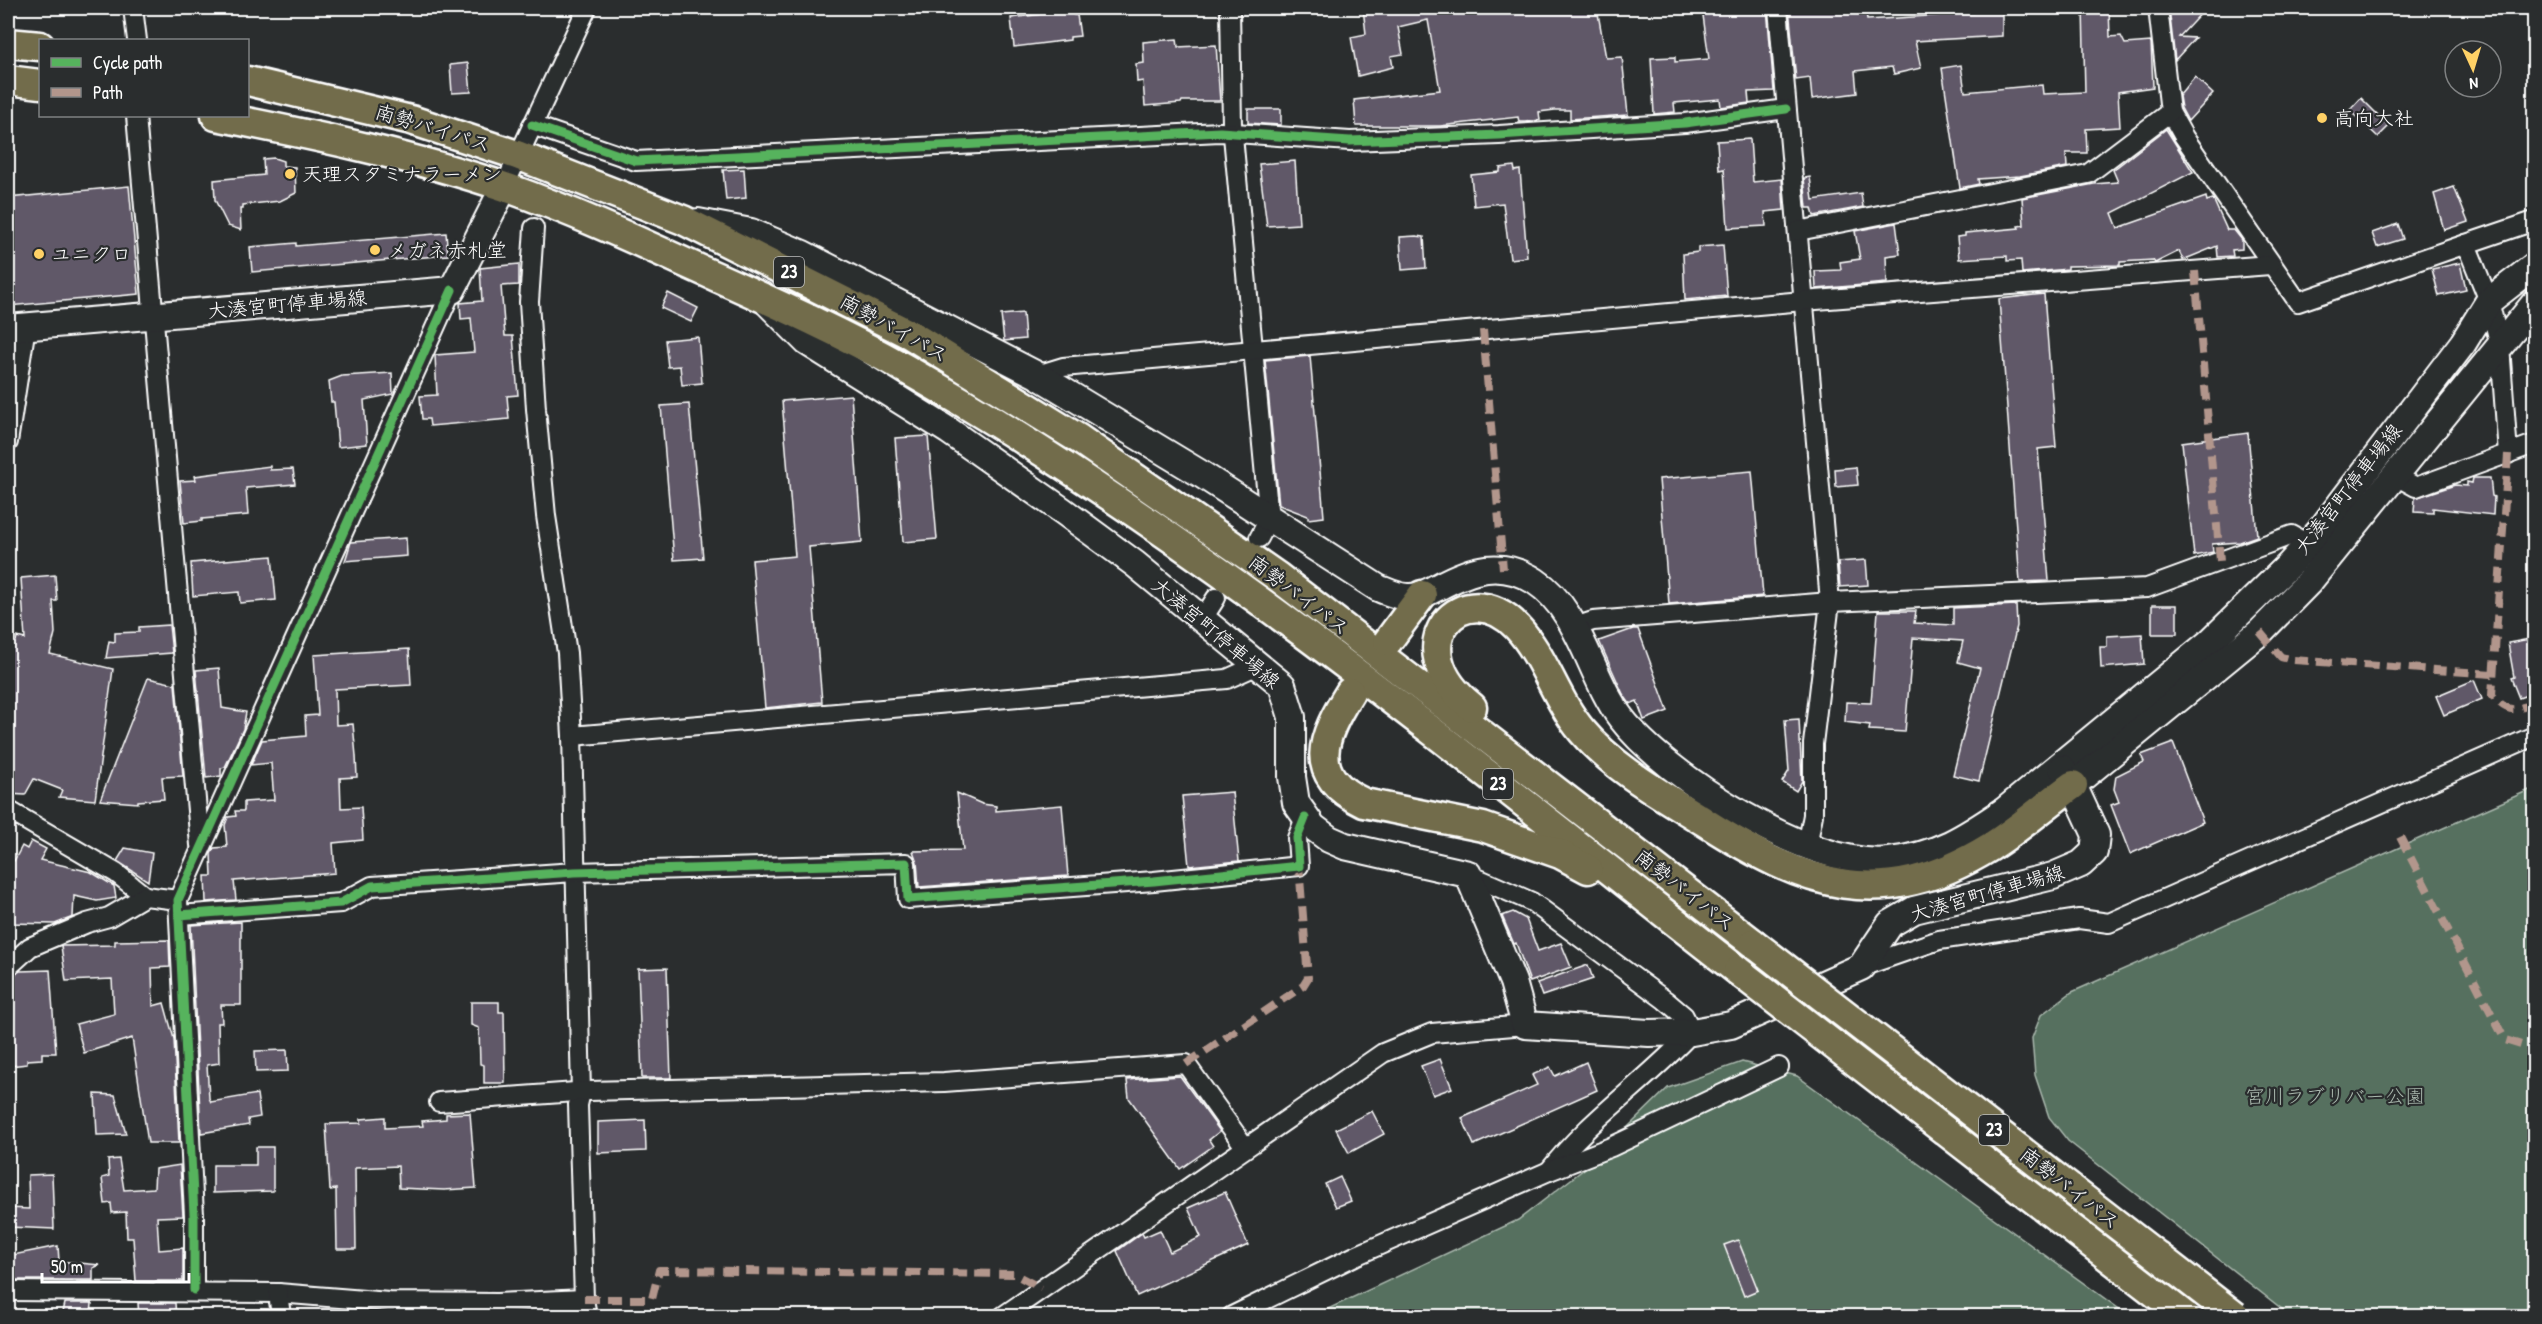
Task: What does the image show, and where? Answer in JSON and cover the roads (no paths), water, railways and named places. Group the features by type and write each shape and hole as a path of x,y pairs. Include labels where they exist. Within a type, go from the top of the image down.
{"highway":[{"path":"8,43 39,46"},
{"path":"8,80 39,84"},
{"name":"南勢バイパス","path":"249,81 411,120 517,155 683,220 911,335 1079,439 1278,577 2235,1317"},
{"name":"南勢バイパス","path":"220,117 410,160 504,187 585,217 762,297 902,367 1067,468 1258,598 2185,1317"},
{"path":"1388,641 1422,595"},
{"path":"1753,943 1697,883 1456,695 1444,679 1438,658 1438,638 1449,618 1469,609 1482,608 1505,616 1525,636 1564,707 1580,729 1609,757 1655,790 1754,853 1804,875 1828,882 1888,886 1913,881 1963,863 1992,845 2066,775"},
{"path":"1350,692 1326,737 1324,758 1331,777 1351,796 1364,803 1483,827 1560,854 1585,867 1649,918 1738,970"}],"main road":[{"path":"452,290 504,187"},
{"name":"大湊宮町停車場線","path":"683,220 751,232 803,254 1037,375 1117,421 1264,529 1378,588 1410,598 1422,595 1464,573 1486,567 1513,569 1537,582 1575,627 1598,679 1619,717 1645,747 1677,772 1763,827 1807,846 1858,861 1889,861 1949,847 2066,775 2260,632 2308,583 2535,304"},
{"name":"大湊宮町停車場線","path":"2066,775 2210,642 2308,544 2463,343 2489,301 2535,266"},
{"name":"大湊宮町停車場線","path":"17,327 452,290"},
{"name":"大湊宮町停車場線","path":"762,297 807,342 987,458 1135,564 1282,686 1289,701 1294,745 1293,787 1296,803 1305,818 1329,839 1345,846 1468,874"},
{"name":"大湊宮町停車場線","path":"1861,967 1890,924 1914,910 2053,876 2081,864 2094,852 2096,835 2066,775"},
{"path":"1468,874 1513,982 1525,1025 1618,1032 1692,1032 1731,1025 1861,967"}],"street":[{"path":"133,8 138,39"},
{"path":"504,187 587,8"},
{"path":"1230,8 1234,134 1264,529"},
{"path":"1778,8 1830,602 1813,744 1814,815 1807,846"},
{"path":"2158,8 2170,112 2184,137 2270,265 2298,302 2535,221"},
{"path":"532,125 636,161 1196,133 1350,141 1488,135 1685,123 1786,109"},
{"path":"1798,231 2088,174 2170,112"},
{"path":"136,117 200,847"},
{"path":"8,1290 195,1290 278,1293 497,1310 585,1308 578,1105 580,1092 572,736 567,652 546,516 536,410 529,302 534,228"},
{"path":"2466,244 2489,301 2500,346 2508,454"},
{"path":"1037,375 1063,367 1252,349 2270,265"},
{"path":"195,1290 194,1215 178,907 200,847 452,290"},
{"path":"8,442 17,327"},
{"path":"2396,476 2416,487 2535,444"},
{"path":"1575,627 1593,621 1830,602 2147,588 2292,535 2308,544"},
{"path":"1202,620 1216,598"},
{"path":"572,736 1227,679 1258,664"},
{"path":"1861,967 1939,940 2079,919 2109,923 2535,736"},
{"path":"8,810 116,873 145,896 178,907 341,903 372,886 575,872 906,863 908,899 1142,882 1299,866 1297,838 1305,818"},
{"path":"1468,874 1532,902 1665,1000 1684,1016 1692,1032 1666,1060 1568,1146 1549,1171"},
{"path":"8,967 30,947 87,923 109,917 145,896"},
{"path":"1003,1317 1383,1053 1432,1033 1525,1025"},
{"path":"439,1102 580,1092 944,1082 1186,1064 1245,1147"},
{"path":"1232,1317 1356,1256 1549,1171 1611,1148 1779,1067"},
{"path":"278,1293 281,1317"}],"place":[{"name":"高向大社","path":"2322,118"},
{"name":"天理スタミナラーメン","path":"290,174"},
{"name":"メガネ赤札堂","path":"375,250"},
{"name":"ユニクロ","path":"39,254"}],"park label":[{"name":"宮川ラブリバー公園","path":"2335,1096"}]}
